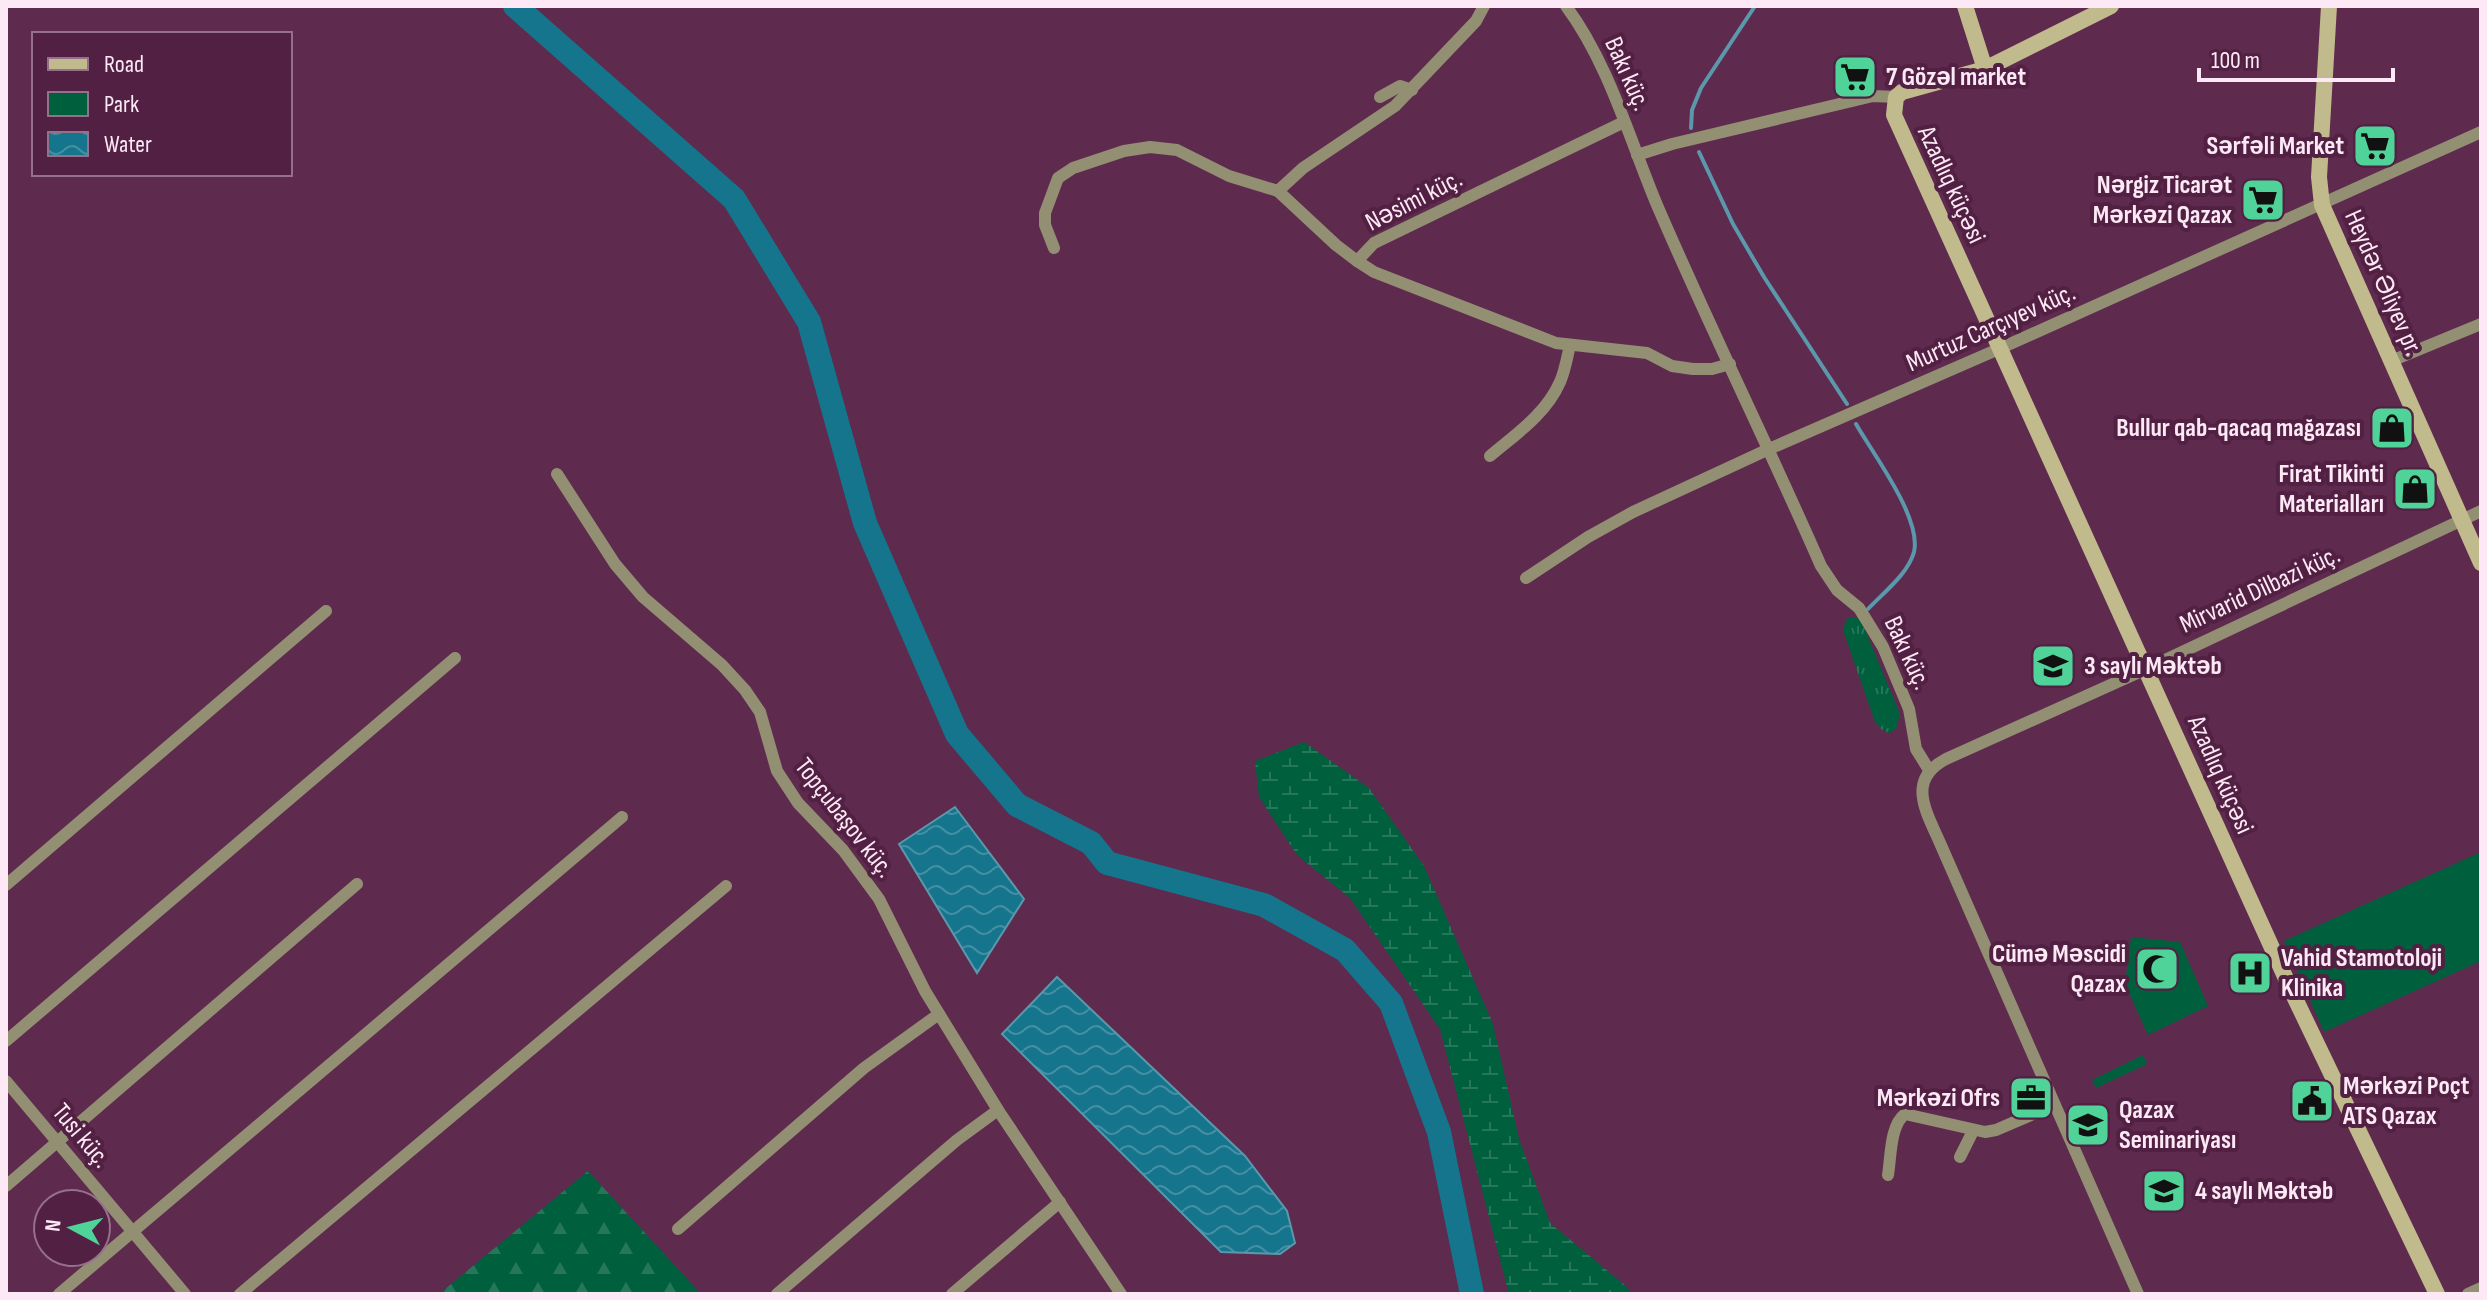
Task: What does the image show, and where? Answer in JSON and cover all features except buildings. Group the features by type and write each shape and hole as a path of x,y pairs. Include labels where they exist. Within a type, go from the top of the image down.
{"street":[{"path":"1054,248 1045,225 1045,213 1058,178 1073,168 1124,151 1150,147 1177,150 1229,176 1278,191 1303,168 1395,106 1476,21 1484,6"},
{"name":"Bakı küç.","path":"1566,6 1583,29 1825,574 1837,590 1859,608 1883,647 1909,709 1916,749 1929,770 1922,789 1927,813 2138,1294"},
{"path":"1965,6 1985,69"},
{"path":"1637,155 1873,96 1896,97 1909,89 1985,69 2111,6"},
{"name":"Heydər Əliyev pr.","path":"2329,6 2319,177 2322,205 2481,563"},
{"path":"1380,97 1400,86 1412,90"},
{"name":"Azadlıq küçəsi","path":"1896,97 1893,106 1898,127 2292,992 2437,1294"},
{"name":"Nəsimi küç.","path":"1278,191 1357,261 1374,243 1624,122"},
{"name":"Murtuz Carçıyev küç.","path":"1526,578 1633,512 2481,132"},
{"path":"1357,261 1374,272 1532,336 1570,345 1647,353 1672,366 1693,369 1712,369 1730,364"},
{"path":"2391,361 2481,324"},
{"path":"1490,456 1528,424 1552,398 1561,380 1570,345"},
{"name":"Topçubaşov küç.","path":"557,474 615,564 643,597 722,665 745,690 760,712 777,771 798,803 843,850 872,888 939,1014 998,1110 1121,1294"},
{"name":"Mirvarid Dilbazi küç.","path":"1929,770 1946,759 2146,669 2481,511"},
{"path":"6,885 326,611"},
{"path":"6,1041 455,658"},
{"path":"59,1294 622,817"},
{"path":"6,1186 357,884"},
{"path":"240,1294 726,886"},
{"path":"678,1229 864,1068 939,1014"},
{"name":"Tusi küç.","path":"6,1081 185,1294"},
{"path":"1888,1175 1900,1117 1912,1114 1973,1131 1996,1130 2054,1105"},
{"path":"777,1294 957,1140 998,1110"},
{"path":"1960,1157 1973,1131"},
{"path":"952,1294 1060,1202"},
{"path":"2468,1294 2481,1288"}],"green space":[{"path":"1848,617 1861,620 1900,714 1896,729 1889,733 1875,722 1845,636 1843,628"},
{"path":"1304,742 1369,788 1424,866 1493,1024 1519,1139 1550,1223 1632,1294 1509,1294 1440,1029 1350,898 1297,855 1259,797 1255,761"},
{"path":"2481,852 2481,961 2324,1032 2284,941"},
{"path":"2131,937 2180,942 2208,1006 2148,1035 2125,984"},
{"path":"2143,1055 2147,1064 2096,1088 2092,1080"},
{"path":"588,1171 701,1294 439,1294"}],"water":[{"path":"955,807 1024,899 977,973 899,844"},
{"path":"1057,977 1245,1156 1287,1211 1295,1243 1280,1254 1221,1252 1002,1034"}],"waterway":[{"path":"515,6 734,199 809,322 865,523 957,734 1017,805 1091,843 1107,863 1264,905 1345,950 1391,1003 1439,1132 1472,1294"},
{"path":"1691,128 1692,110 1701,88 1755,6"},
{"path":"1699,152 1733,224 1764,277 1847,404"},
{"path":"1856,424 1904,504 1915,538 1914,552 1906,568 1868,609"}],"place":[{"name":"7 Gözəl market","path":"1855,77"},
{"name":"Sərfəli Market","path":"2375,146"},
{"name":"Nərgiz Ticarət Mərkəzi Qazax","path":"2263,200"},
{"name":"Bullur qab-qacaq mağazası","path":"2392,428"},
{"name":"Firat Tikinti Materialları","path":"2415,489"},
{"name":"3 saylı Məktəb","path":"2053,666"},
{"name":"Cümə Məscidi Qazax","path":"2157,969"},
{"name":"Vahid Stamotoloji Klinika","path":"2250,973"},
{"name":"Mərkəzi Ofrs","path":"2031,1098"},
{"name":"Mərkəzi Poçt ATS Qazax","path":"2312,1101"},
{"name":"Qazax Seminariyası","path":"2088,1125"},
{"name":"4 saylı Məktəb","path":"2164,1191"}]}
